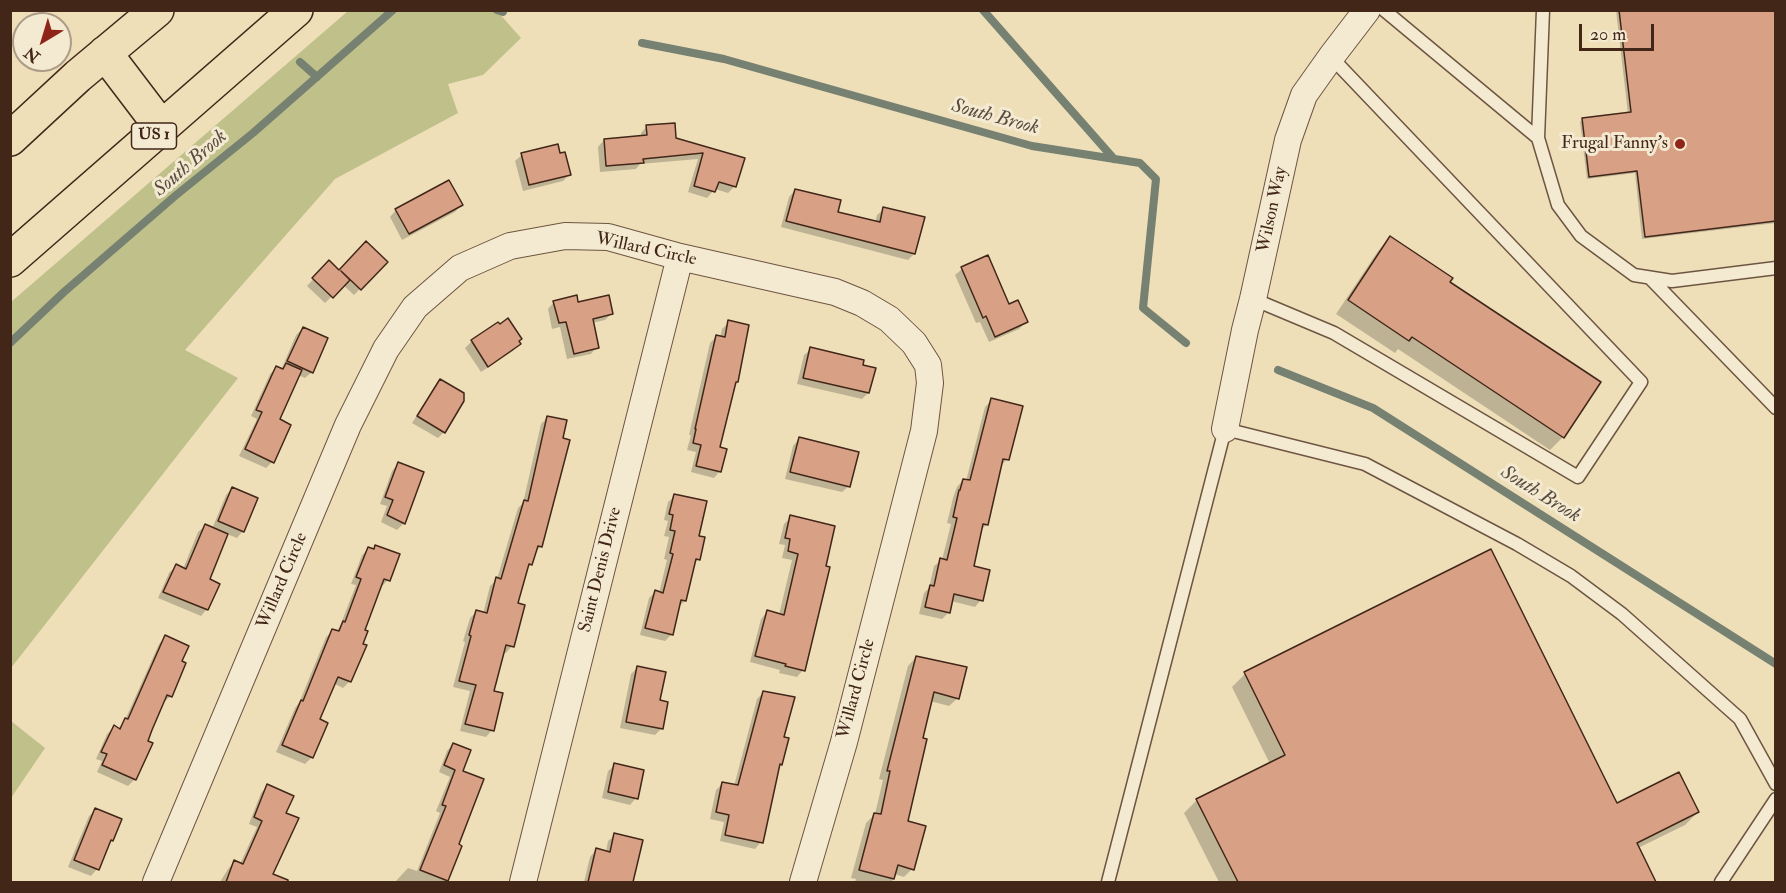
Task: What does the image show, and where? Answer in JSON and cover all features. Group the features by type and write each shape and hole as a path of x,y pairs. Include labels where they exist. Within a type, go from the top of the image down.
{"main road":[{"path":"10,139 156,10"},
{"name":"US 1","path":"10,260 296,10"},
{"path":"105,53 162,128"}],"street":[{"name":"Wilson Way","path":"1225,429 1288,140 1304,95 1367,10"},
{"name":"Willard Circle","path":"156,882 355,410 386,349 415,307 460,267 510,246 565,236 608,237 834,292 862,303 889,319 914,343 928,365 930,383 924,431 844,742 803,882"},
{"name":"Saint Denis Drive","path":"523,882 680,256"}],"lane":[{"path":"1384,10 1538,138"},
{"path":"1543,10 1538,138 1558,205 1581,236 1634,275 1650,278 1672,281 1776,268"},
{"path":"1253,299 1334,333 1578,477 1641,382 1331,57"},
{"path":"1650,278 1776,408"},
{"path":"1108,882 1225,429 1365,464 1517,544 1571,576 1622,614 1740,719 1776,784"},
{"path":"1721,882 1776,799"}],"green space":[{"path":"348,11 497,11 521,38 483,75 448,84 458,113 335,179 185,350 238,378 11,668 11,302"},
{"path":"11,721 45,748 11,798"}],"building":[{"name":"Frugal Fanny's","path":"1619,10 1776,10 1776,221 1645,237 1637,171 1589,177 1582,118 1631,112"},
{"path":"675,123 676,138 745,158 736,187 719,182 715,192 694,186 703,153 643,159 644,163 606,166 604,139 647,135 646,125"},
{"path":"558,144 560,153 565,152 571,175 529,185 521,153"},
{"path":"449,180 463,205 409,234 395,209"},
{"path":"795,189 841,200 838,212 880,222 883,207 925,217 915,254 786,221"},
{"path":"1390,236 1453,278 1450,282 1601,382 1564,438 1412,337 1409,341 1348,300"},
{"path":"366,241 388,262 361,290 341,271 350,280 333,298 312,278 329,260 339,270"},
{"path":"988,255 1009,304 1018,300 1028,322 995,337 986,316 983,318 961,267"},
{"path":"577,295 578,302 609,295 613,314 593,319 599,348 574,354 566,322 559,323 553,301"},
{"path":"508,318 522,339 519,341 521,344 488,367 471,340"},
{"path":"728,320 749,325 738,382 736,382 720,447 727,449 721,472 696,466 701,445 693,443 716,335 725,337"},
{"path":"303,327 328,338 313,373 287,361"},
{"path":"810,347 864,360 863,365 876,368 869,393 803,378"},
{"path":"286,363 302,370 280,419 291,425 274,463 245,449 262,412 256,410 276,366 283,369"},
{"path":"440,379 464,393 464,401 445,433 417,416"},
{"path":"991,398 1023,406 1009,460 1003,459 988,525 983,524 974,566 990,570 983,601 954,594 950,613 925,607 930,585 934,586 940,558 947,560 957,518 953,517 959,490 963,479 970,480"},
{"path":"547,416 567,420 563,438 570,440 542,547 538,546 532,565 529,564 518,603 525,605 514,647 506,645 494,691 503,693 494,731 465,724 476,685 459,681 476,610 487,613 496,577 501,579 524,500 528,501"},
{"path":"799,437 859,452 850,487 790,472"},
{"path":"398,462 424,472 405,524 387,515 393,500 385,497"},
{"path":"232,487 258,498 244,532 218,521"},
{"path":"674,494 707,501 699,536 705,537 700,560 696,559 686,601 681,600 673,635 645,628 655,590 663,593 673,554 670,553 675,531 670,530 673,515 669,514"},
{"path":"790,515 835,526 826,566 830,567 805,671 755,656 767,610 784,615 798,554 788,551 790,539 785,538"},
{"path":"205,524 228,534 210,579 220,584 208,610 163,592 176,564 186,569"},
{"path":"375,545 400,554 390,581 384,579 365,630 368,631 363,644 367,645 351,682 338,677 320,719 328,723 313,758 282,745 301,700 303,701 332,629 339,631 343,621 345,622 361,579 356,577 368,547 374,549"},
{"path":"1491,549 1617,803 1679,772 1699,812 1637,843 1656,882 1238,882 1196,799 1285,755 1244,672"},
{"path":"165,635 189,646 182,661 186,663 172,697 167,695 152,730 148,741 153,743 136,780 102,765 107,754 101,752 114,725 120,729 125,718 128,719"},
{"path":"916,656 967,667 959,699 934,692 923,738 927,739 908,821 926,826 914,870 898,865 894,879 859,870 874,813 881,814 890,771 887,771"},
{"path":"637,666 666,672 660,700 668,702 663,729 626,722"},
{"path":"763,691 795,697 784,737 789,738 782,765 780,764 763,843 725,835 729,815 716,812 722,782 738,785"},
{"path":"453,743 471,750 463,771 484,779 459,844 462,846 448,881 420,870 446,806 442,805 455,770 444,765"},
{"path":"614,763 644,770 638,799 608,792"},
{"path":"267,784 294,796 286,813 299,818 273,874 288,882 226,882 234,860 243,864 262,821 254,817"},
{"path":"95,808 122,819 99,870 74,860"},
{"path":"614,833 643,840 633,882 588,882 596,848 610,852"}],"waterway":[{"name":"South Brook","path":"10,343 64,292 175,196 253,133 393,10"},
{"name":"South Brook","path":"497,10 503,12"},
{"path":"983,10 1114,159"},
{"name":"South Brook","path":"642,43 724,59 1032,146 1140,163 1156,179 1143,308 1186,343"},
{"path":"300,62 317,77"},
{"name":"South Brook","path":"1278,370 1373,408 1776,664"}],"place":[{"name":"Frugal Fanny's","path":"1680,144"}]}
